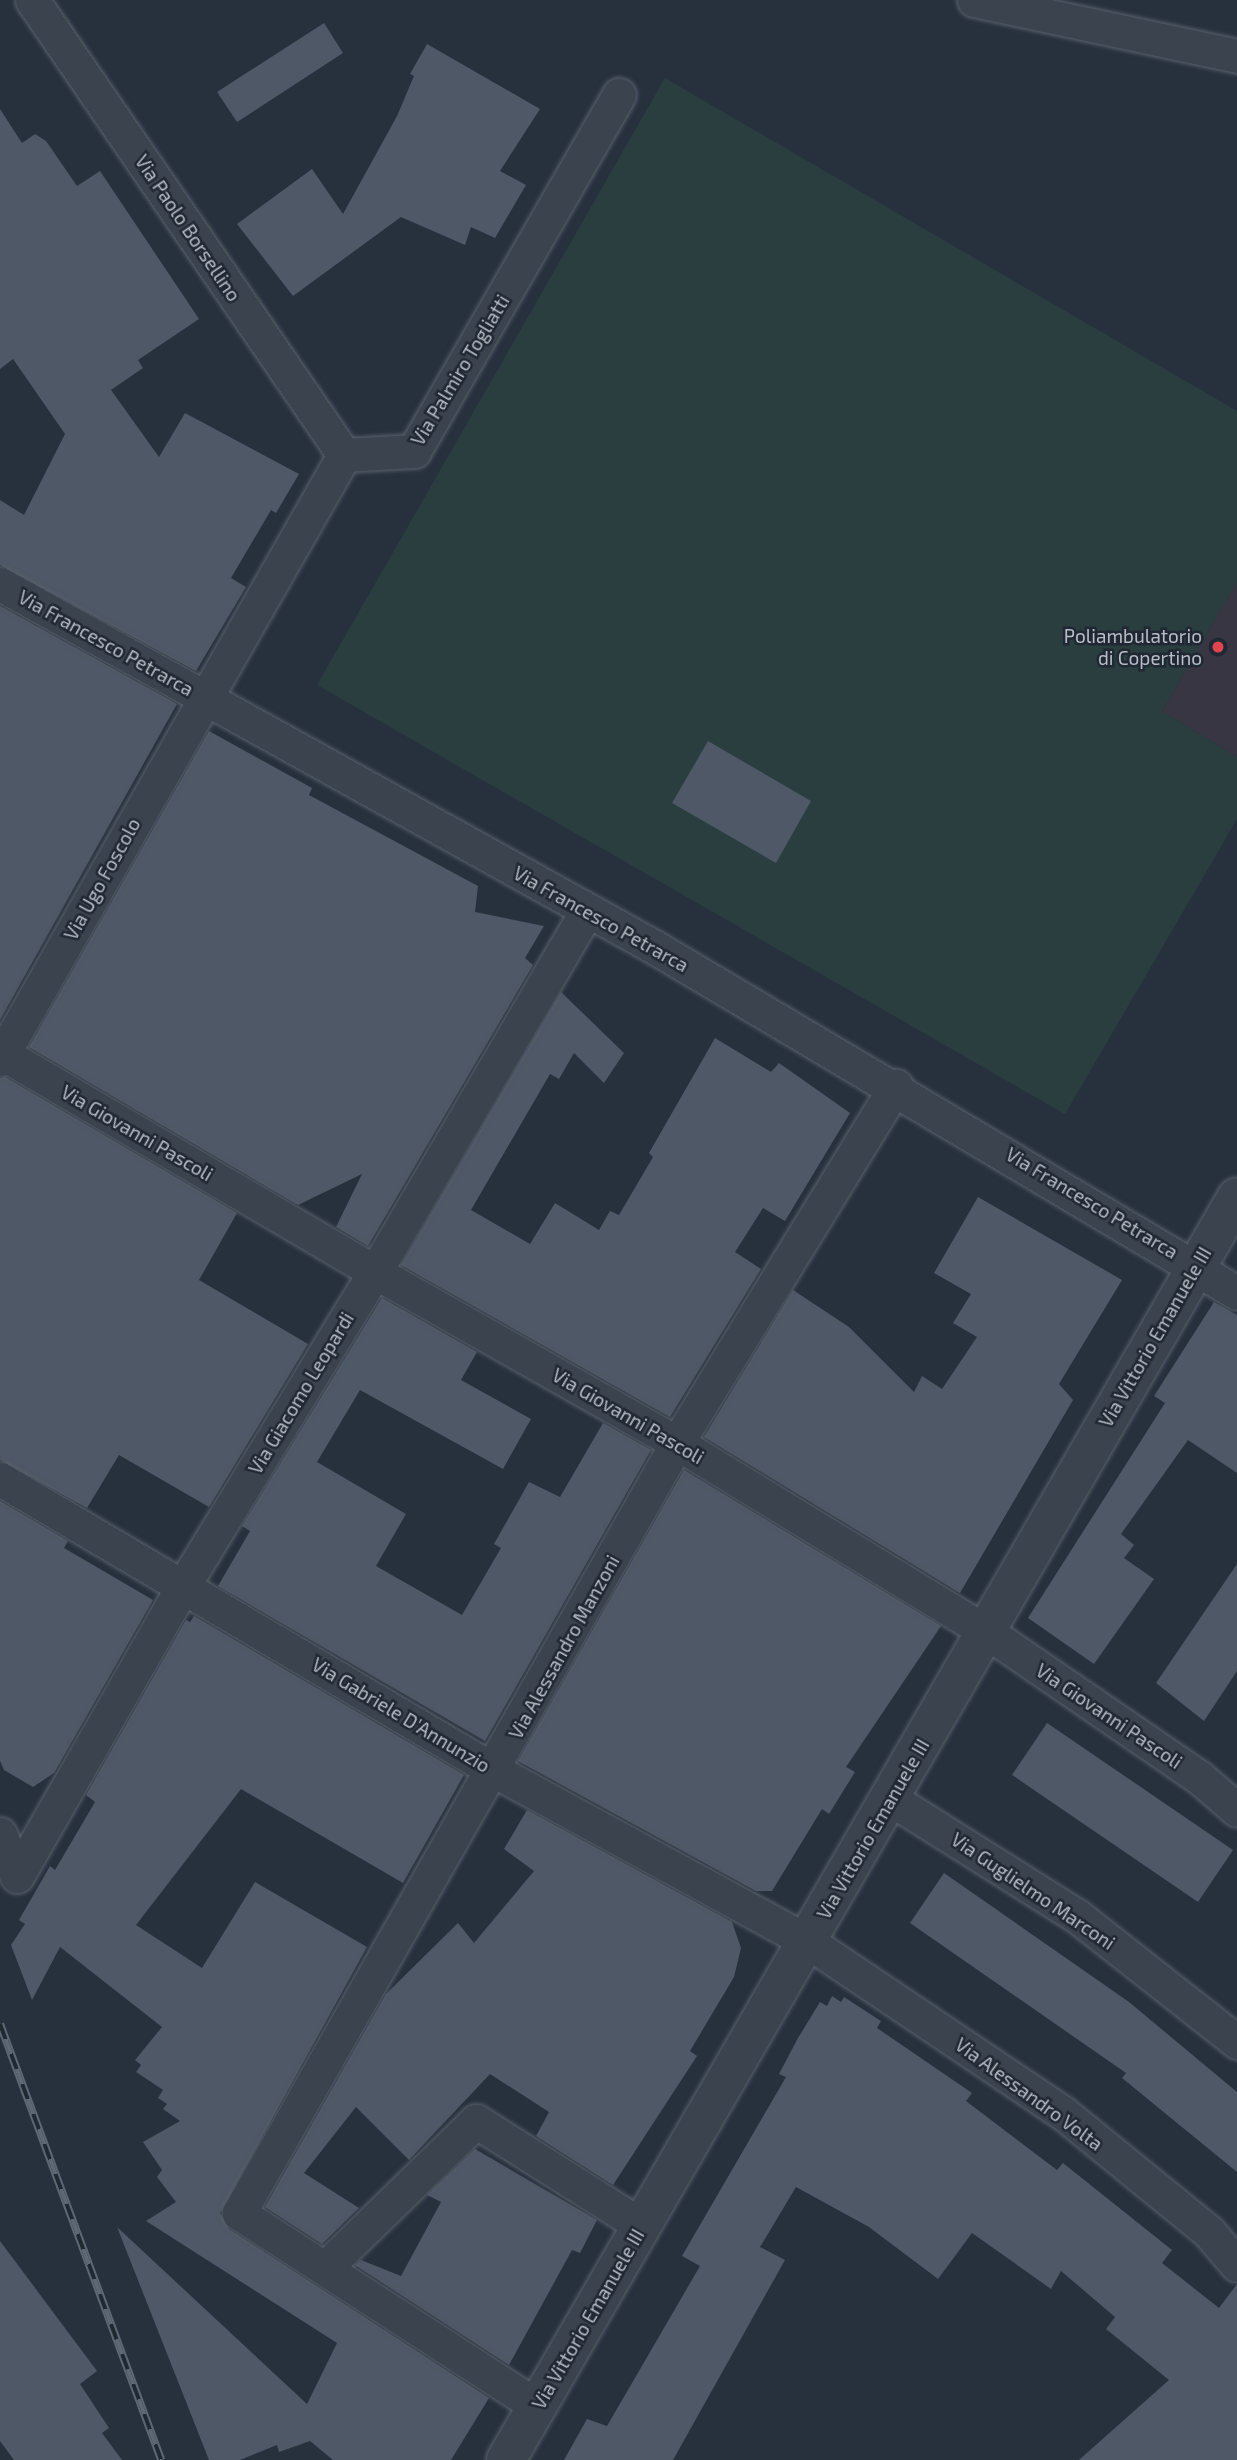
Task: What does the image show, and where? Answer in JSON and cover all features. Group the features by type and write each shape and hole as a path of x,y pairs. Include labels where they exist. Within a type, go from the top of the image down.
{"street":[{"name":"Via Paolo Borsellino","path":"32,0 344,455"},
{"path":"974,0 1237,56"},
{"name":"Via Palmiro Togliatti","path":"344,455 414,452 619,95"},
{"path":"204,698 344,455"},
{"name":"Via Francesco Petrarca","path":"0,584 896,1086 1196,1265 1237,1293"},
{"name":"Via Ugo Foscolo","path":"1,1055 204,698"},
{"name":"Via Giacomo Leopardi","path":"0,1834 17,1876 183,1586 375,1272 586,912"},
{"name":"Via Giovanni Pascoli","path":"1,1055 677,1443 987,1632 1199,1777 1237,1810"},
{"name":"Via Alessandro Manzoni","path":"325,2268 239,2213 495,1771 677,1443 896,1086"},
{"name":"Via Vittorio Emanuele III","path":"506,2460 1237,1197"},
{"name":"Via Gabriele D'Annunzio","path":"0,1479 495,1771 807,1941"},
{"name":"Via Guglielmo Marconi","path":"891,1798 1077,1916 1237,2042"},
{"name":"Via Alessandro Volta","path":"807,1941 1063,2113 1209,2232 1237,2265"},
{"path":"537,2406 325,2268 476,2120 642,2226"}],"shaded area":[{"name":"Poliambulatorio di Copertino","path":"1237,582 1237,757 1162,711"}],"green space":[{"path":"665,78 1237,411 1237,582 1162,711 1237,757 1237,819 1065,1114 317,685"}],"building":[{"path":"324,23 343,53 237,122 217,92"},
{"path":"427,44 540,109 500,171 526,185 495,238 471,227 465,245 401,217 293,296 237,224 312,169 343,214 397,116 414,76 410,74"},
{"path":"0,109 22,143 35,134 46,141 77,186 100,171 199,319 138,360 143,368 111,390 159,457 185,413 299,474 276,513 271,510 231,578 246,587 196,671 0,565 0,500 24,515 65,434 13,359 0,369"},
{"path":"0,606 177,704 0,1020"},
{"path":"209,731 312,788 309,795 478,886 475,912 544,926 525,958 533,965 368,1246 336,1227 362,1174 298,1205 29,1047"},
{"path":"708,741 811,801 776,863 672,803"},
{"path":"561,992 624,1053 604,1083 574,1053 559,1079 550,1074 471,1210 530,1244 555,1203 599,1230 610,1211 619,1215 653,1157 649,1153 715,1038 771,1072 779,1063 850,1113 785,1221 763,1208 735,1252 761,1269 670,1417 401,1265"},
{"path":"5,1077 237,1213 199,1280 308,1344 209,1507 119,1455 87,1508 0,1460 0,1078"},
{"path":"978,1197 1122,1280 1059,1384 1073,1400 960,1593 704,1437 793,1290 849,1327 914,1392 922,1376 942,1389 977,1337 953,1323 971,1294 934,1273"},
{"path":"382,1298 477,1352 461,1380 531,1419 503,1469 360,1390 317,1462 406,1514 376,1566 462,1615 501,1548 494,1544 529,1482 560,1497 603,1423 651,1450 485,1741 218,1586 250,1531 242,1526"},
{"path":"1214,1302 1237,1315 1237,1473 1188,1440 1121,1534 1134,1545 1124,1558 1154,1579 1094,1664 1028,1618 1165,1403 1154,1396"},
{"path":"684,1470 941,1626 846,1767 855,1772 829,1814 822,1809 772,1891 756,1891 518,1761"},
{"path":"0,1501 68,1541 64,1548 153,1600 54,1773 33,1787 4,1770 0,1761"},
{"path":"1237,1564 1237,1671 1204,1721 1156,1683"},
{"path":"194,1616 464,1775 403,1883 241,1789 136,1925 202,1968 255,1882 367,1947 220,2213 229,2229 489,2398 451,2460 333,2460 310,2441 279,2452 277,2445 240,2460 209,2460 117,2227 307,2404 337,2343 146,2221 176,2202 157,2177 162,2170 143,2142 180,2121 163,2109 167,2104 158,2098 163,2090 136,2072 141,2065 135,2060 162,2027 60,1947 32,2000 11,1945 25,1924 19,1920 50,1866 55,1870 95,1802 86,1795 186,1620 190,1622"},
{"path":"1047,1723 1233,1850 1198,1902 1012,1775"},
{"path":"527,1810 732,1922 741,1948 734,1977 690,2051 697,2056 613,2185 536,2136 549,2112 490,2074 409,2160 356,2107 304,2173 359,2208 322,2244 265,2207 386,1994 458,1923 474,1943 534,1871 504,1849"},
{"path":"944,1873 1129,2002 1237,2092 1237,2172 1122,2078 1126,2073 910,1923"},
{"path":"832,1996 841,2002 844,1997 881,2021 877,2028 972,2093 966,2101 1057,2170 1063,2163 1172,2250 1162,2263 1219,2308 1237,2284 1237,2460 1079,2460 1169,2380 1106,2329 1115,2317 1061,2271 1051,2289 972,2233 938,2279 869,2227 796,2187 760,2247 785,2260 673,2460 564,2460 587,2419 607,2426 700,2266 682,2256 786,2077 779,2074 798,2038 820,2002 827,2006"},
{"path":"475,2149 597,2220 580,2253 572,2250 509,2365 355,2265 361,2260 401,2276 441,2202 427,2195"},
{"path":"0,2241 97,2371 80,2384 109,2428 102,2433 122,2460 14,2460 0,2441"}],"railway":[{"path":"0,2024 161,2460"}],"place":[{"name":"Poliambulatorio di Copertino","path":"1218,647"}]}
